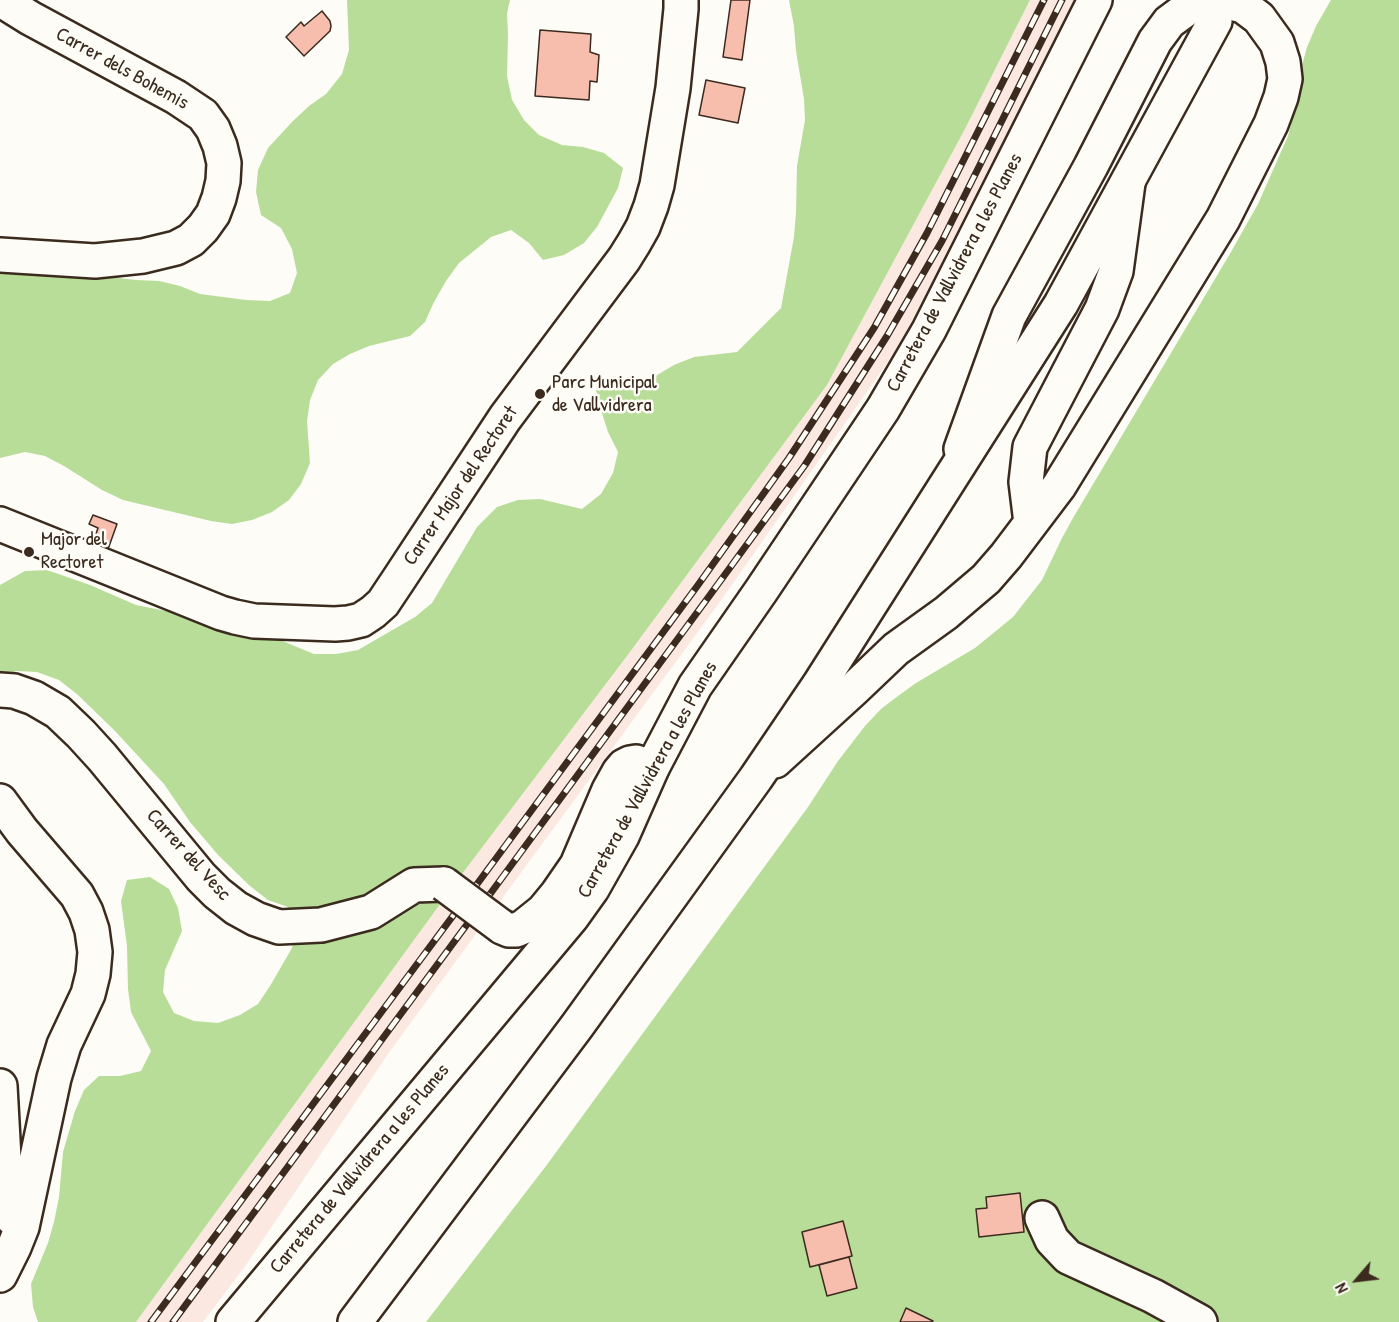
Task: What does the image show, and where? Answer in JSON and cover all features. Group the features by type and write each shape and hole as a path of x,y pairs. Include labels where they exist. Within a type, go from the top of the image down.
{"main road":[{"name":"Carrer dels Bohemis","path":"0,255 94,261 143,256 176,248 191,240 213,214 224,172 220,146 213,129 203,115 176,97 1,0"},
{"name":"Carrer Major del Rectoret","path":"0,524 235,617 254,621 335,624 361,620 373,612 383,603 505,417 624,259 643,227 659,174 673,88 681,0"},
{"name":"Carretera de Vallvidrera a les Planes","path":"232,1322 572,917 592,889 622,836 652,768 695,686 883,409 929,330 1095,0"},
{"path":"756,778 896,649 986,579 1059,486 1222,219 1271,124 1281,98 1285,79 1277,43 1243,3 1206,2 1188,8 1169,21 1155,40 1091,166 1010,316 950,479"},
{"path":"355,1322 577,1026 756,778 819,685 1061,304 1215,21"},
{"path":"1031,523 1026,482 1030,447 1102,309 1116,271 1128,183"},
{"name":"Carrer del Vesc","path":"0,690 14,691 34,698 58,712 102,757 201,877 217,893 236,908 256,919 279,927 321,925 371,912 414,885 444,884 502,927 516,930 543,911 577,865 609,790 624,766 630,762 636,762 652,768"},
{"path":"0,801 21,831 77,895 92,930 95,952 88,994 64,1045 54,1078 22,1227 0,1275"},
{"path":"0,1086 7,1213 22,1227"},
{"path":"1042,1218 1052,1240 1068,1257 1153,1296 1200,1322"}],"shaded area":[{"path":"1030,0 1076,0 968,225 892,356 722,599 390,1051 246,1265 203,1322 136,1322 462,874 627,656 827,385 965,129"}],"green space":[{"path":"347,0 510,0 507,13 507,76 512,100 524,120 539,135 562,145 583,147 604,153 623,168 618,188 597,227 584,243 564,255 543,260 529,243 511,230 491,237 459,263 446,281 425,322 410,336 369,346 333,364 318,380 310,400 307,421 310,463 301,484 289,500 272,512 252,520 232,524 211,521 123,500 45,456 25,452 0,458 0,272 91,275 159,281 200,294 246,300 270,301 290,293 297,273 292,249 281,228 261,215 256,192 258,170 268,148 309,106 326,94 342,74 349,50"},
{"path":"789,0 1030,0 965,129 827,385 627,656 462,874 136,1322 38,1322 33,1307 31,1284 54,1222 63,1152 75,1111 84,1090 99,1076 120,1076 141,1071 151,1051 131,1012 127,946 121,901 127,880 150,877 169,889 178,908 182,931 165,970 163,992 174,1013 194,1021 218,1023 240,1015 258,1004 292,948 295,926 288,907 268,900 219,856 190,822 164,784 78,695 59,680 37,672 16,671 0,678 0,585 25,571 47,570 136,605 251,628 314,654 336,654 358,650 415,617 432,603 477,527 497,507 518,500 540,499 582,509 601,494 613,473 618,452 608,432 596,390 617,385 637,387 674,365 694,357 737,352 781,308 794,237 797,166 805,120"},
{"path":"1331,0 1399,0 1399,1322 426,1322 546,1166 865,726 881,709 898,696 975,648 1013,617 1042,580 1073,518 1258,204 1288,136 1307,47"}],"building":[{"path":"731,0 750,0 742,60 723,57"},
{"path":"322,11 330,21 330,31 304,56 286,37 301,22 304,26"},
{"path":"540,30 591,34 590,52 599,55 597,82 590,81 589,100 535,96"},
{"path":"706,80 745,88 738,123 699,115"},
{"path":"93,515 117,524 107,552 92,545 98,528 89,524"},
{"path":"1020,1193 1024,1232 979,1237 976,1209 987,1208 986,1197"},
{"path":"843,1221 852,1256 810,1267 802,1232"},
{"path":"849,1257 857,1288 827,1296 819,1265"},
{"path":"906,1308 933,1321 900,1322"}],"railway":[{"path":"469,895 789,458 874,328 927,233 1044,0"},
{"path":"482,905 805,465 887,336 942,241 1062,0"},
{"path":"151,1322 458,909"},
{"path":"173,1322 471,919"}],"place":[{"name":"Parc Municipal de Vallvidrera","path":"540,394"},
{"name":"Major del Rectoret","path":"29,552"}]}
